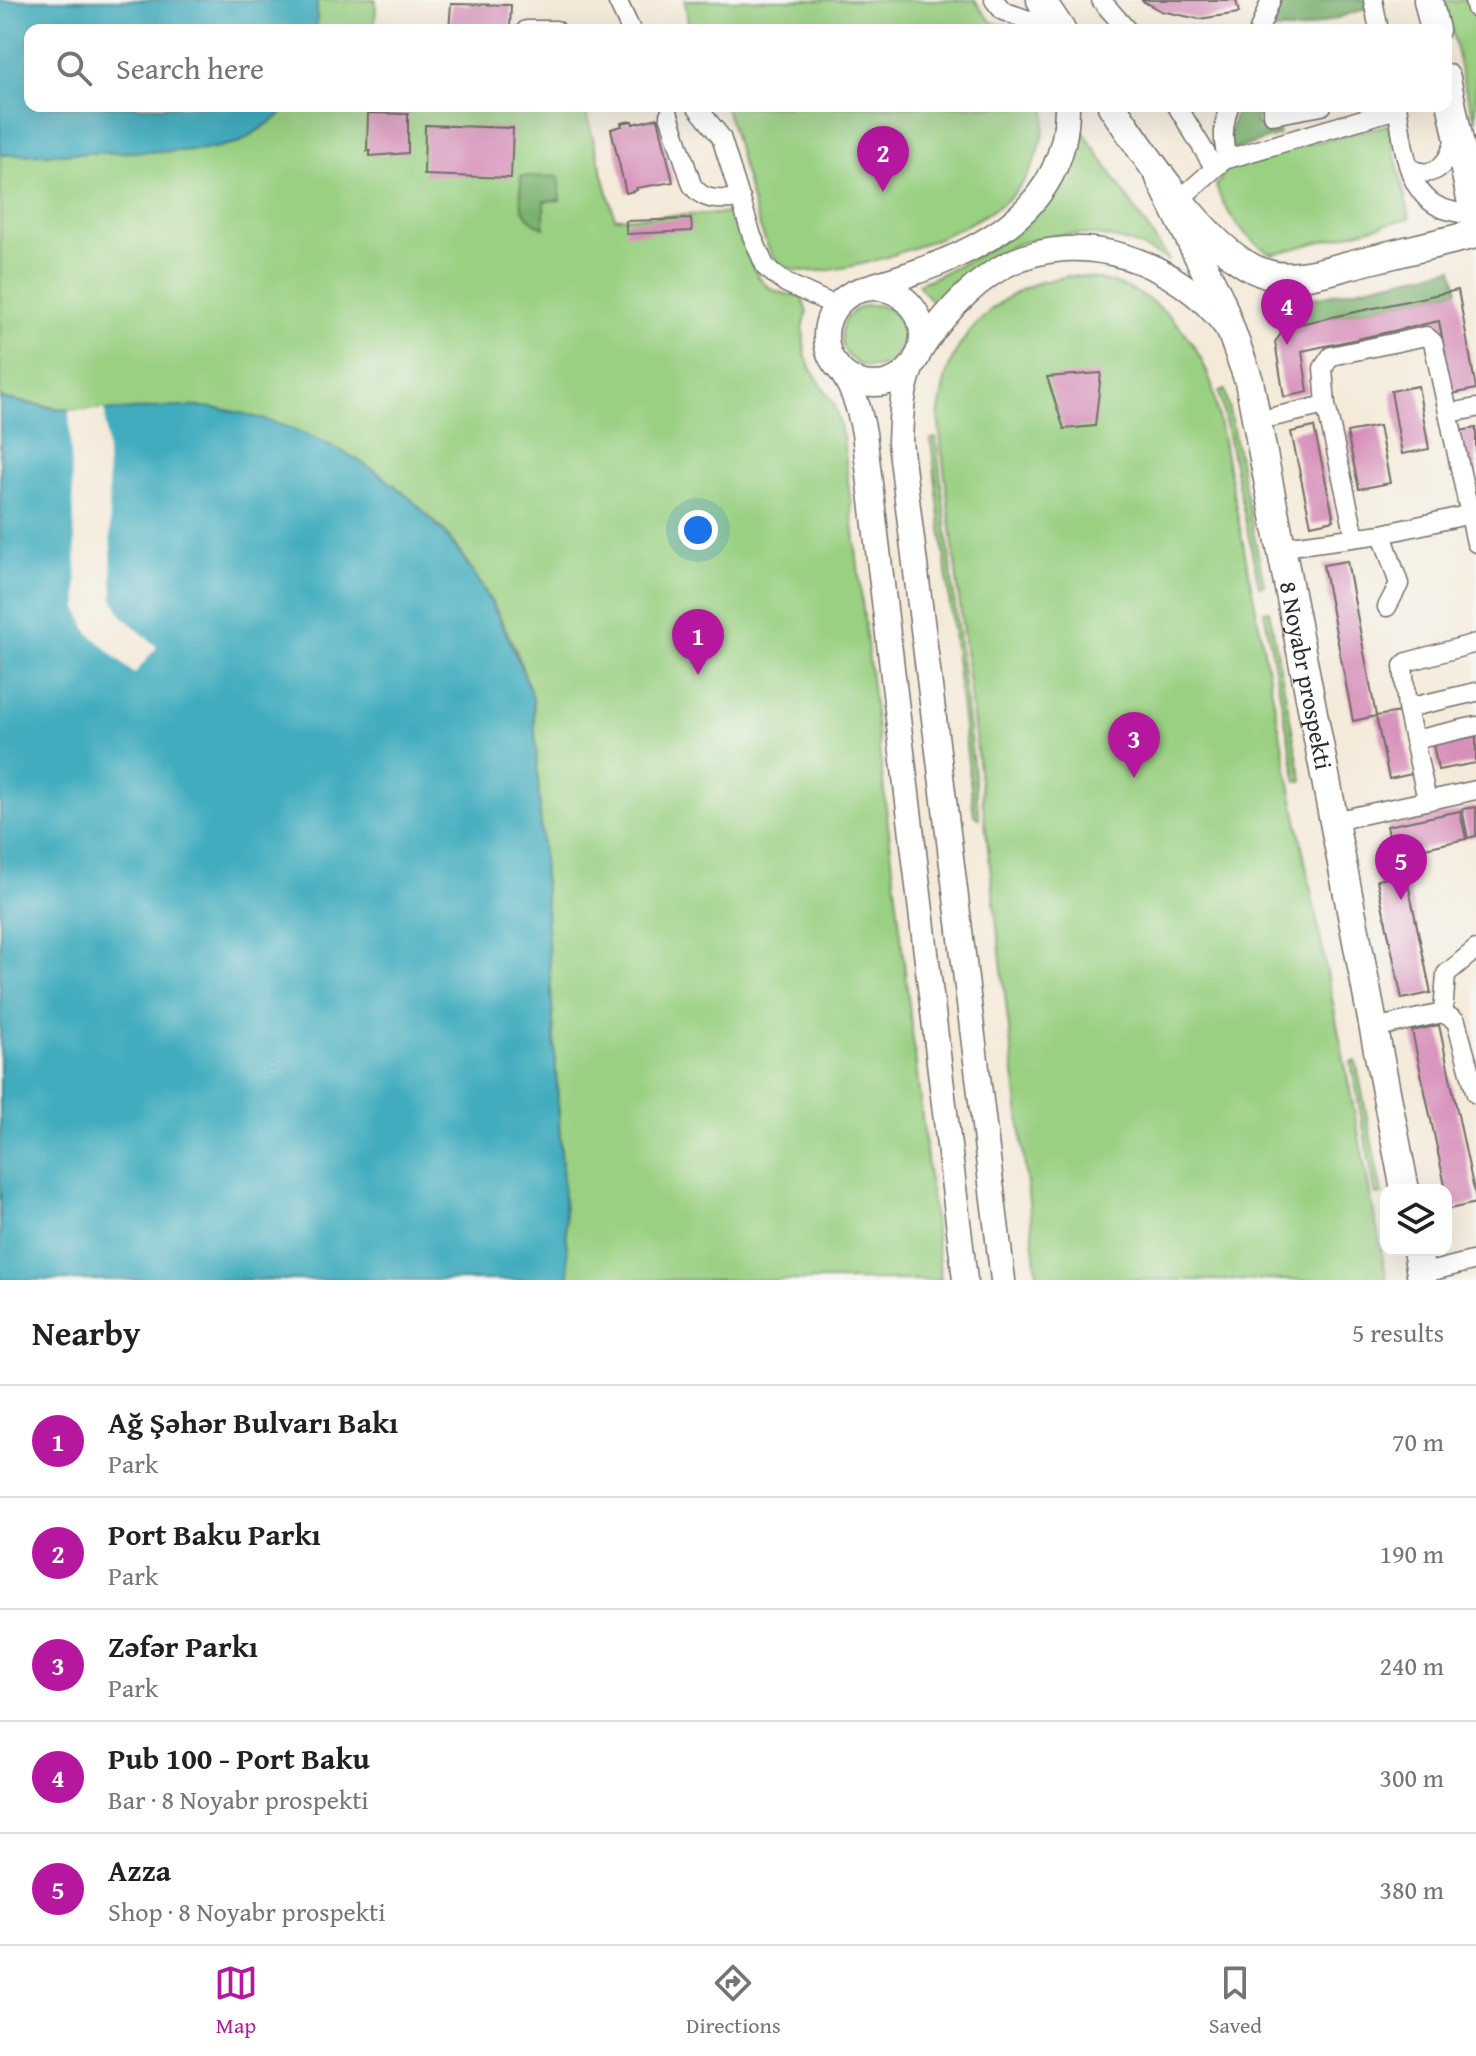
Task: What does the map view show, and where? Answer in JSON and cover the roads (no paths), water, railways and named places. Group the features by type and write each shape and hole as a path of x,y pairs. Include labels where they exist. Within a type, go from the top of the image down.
{"highway":[{"path":"1041,0 1055,24"},
{"path":"1428,0 1434,24"},
{"path":"1116,112 1160,178 1237,258 1257,271 1281,276 1317,272 1476,222 1452,104"},
{"path":"1456,122 1476,150"},
{"name":"8 Noyabr prospekti","path":"1160,178 1207,271 1237,343 1258,420 1404,1184"}],"main road":[{"path":"965,1280 864,433 853,392 828,350 826,334 836,306 848,296 965,253 1024,214 1053,171 1062,145 1066,112"},
{"path":"835,363 846,375 861,382 877,384 893,380 906,371 958,302 989,275 1024,258 1067,251 1121,255 1157,268 1200,297 1216,313 1237,343"},
{"path":"861,289 893,291 916,312 921,327 921,343 906,387 900,442 1003,1280"}],"street":[{"path":"617,0 623,24"},
{"path":"994,0 1001,10 1042,24"},
{"path":"1101,0 1122,24"},
{"path":"1261,24 1271,0"},
{"path":"1373,0 1378,24"},
{"path":"1474,0 1476,9"},
{"path":"701,112 721,137 759,256 766,268 786,283 836,306"},
{"path":"1182,112 1221,163"},
{"path":"1221,163 1228,112"},
{"path":"1179,200 1221,163 1366,112"},
{"path":"1398,112 1410,168 1423,196 1444,209 1476,222"},
{"path":"669,115 697,193 717,199 741,199"},
{"path":"1410,168 1427,174 1443,166 1450,155 1456,122"},
{"path":"1355,537 1326,405 1323,368 1331,356 1426,336 1433,342 1476,543"},
{"path":"1273,417 1326,405"},
{"path":"1450,413 1476,408"},
{"path":"1283,547 1382,534 1471,514"},
{"path":"1382,534 1399,584 1387,607"},
{"path":"1427,800 1402,671 1407,662 1476,643"},
{"path":"1407,708 1476,692"},
{"path":"1414,740 1476,726"},
{"path":"1334,821 1476,790"},
{"path":"1443,1013 1446,974 1476,949"},
{"path":"1373,1028 1443,1013 1456,1021 1476,1094"},
{"path":"1431,1270 1476,1260"}],"water":[{"path":"0,0 317,0 317,24 24,24 24,112 282,112 240,142 214,148 0,155"},
{"path":"0,398 72,410 216,408 293,429 339,449 415,502 472,571 495,610 533,699 569,1280 0,1280"}],"place":[{"name":"Port Baku Parkı","path":"883,192"},
{"name":"Pub 100 - Port Baku","path":"1287,345"},
{"name":"Ağ Şəhər Bulvarı Bakı","path":"698,675"},
{"name":"Zəfər Parkı","path":"1134,778"},
{"name":"Azza","path":"1401,900"}]}
